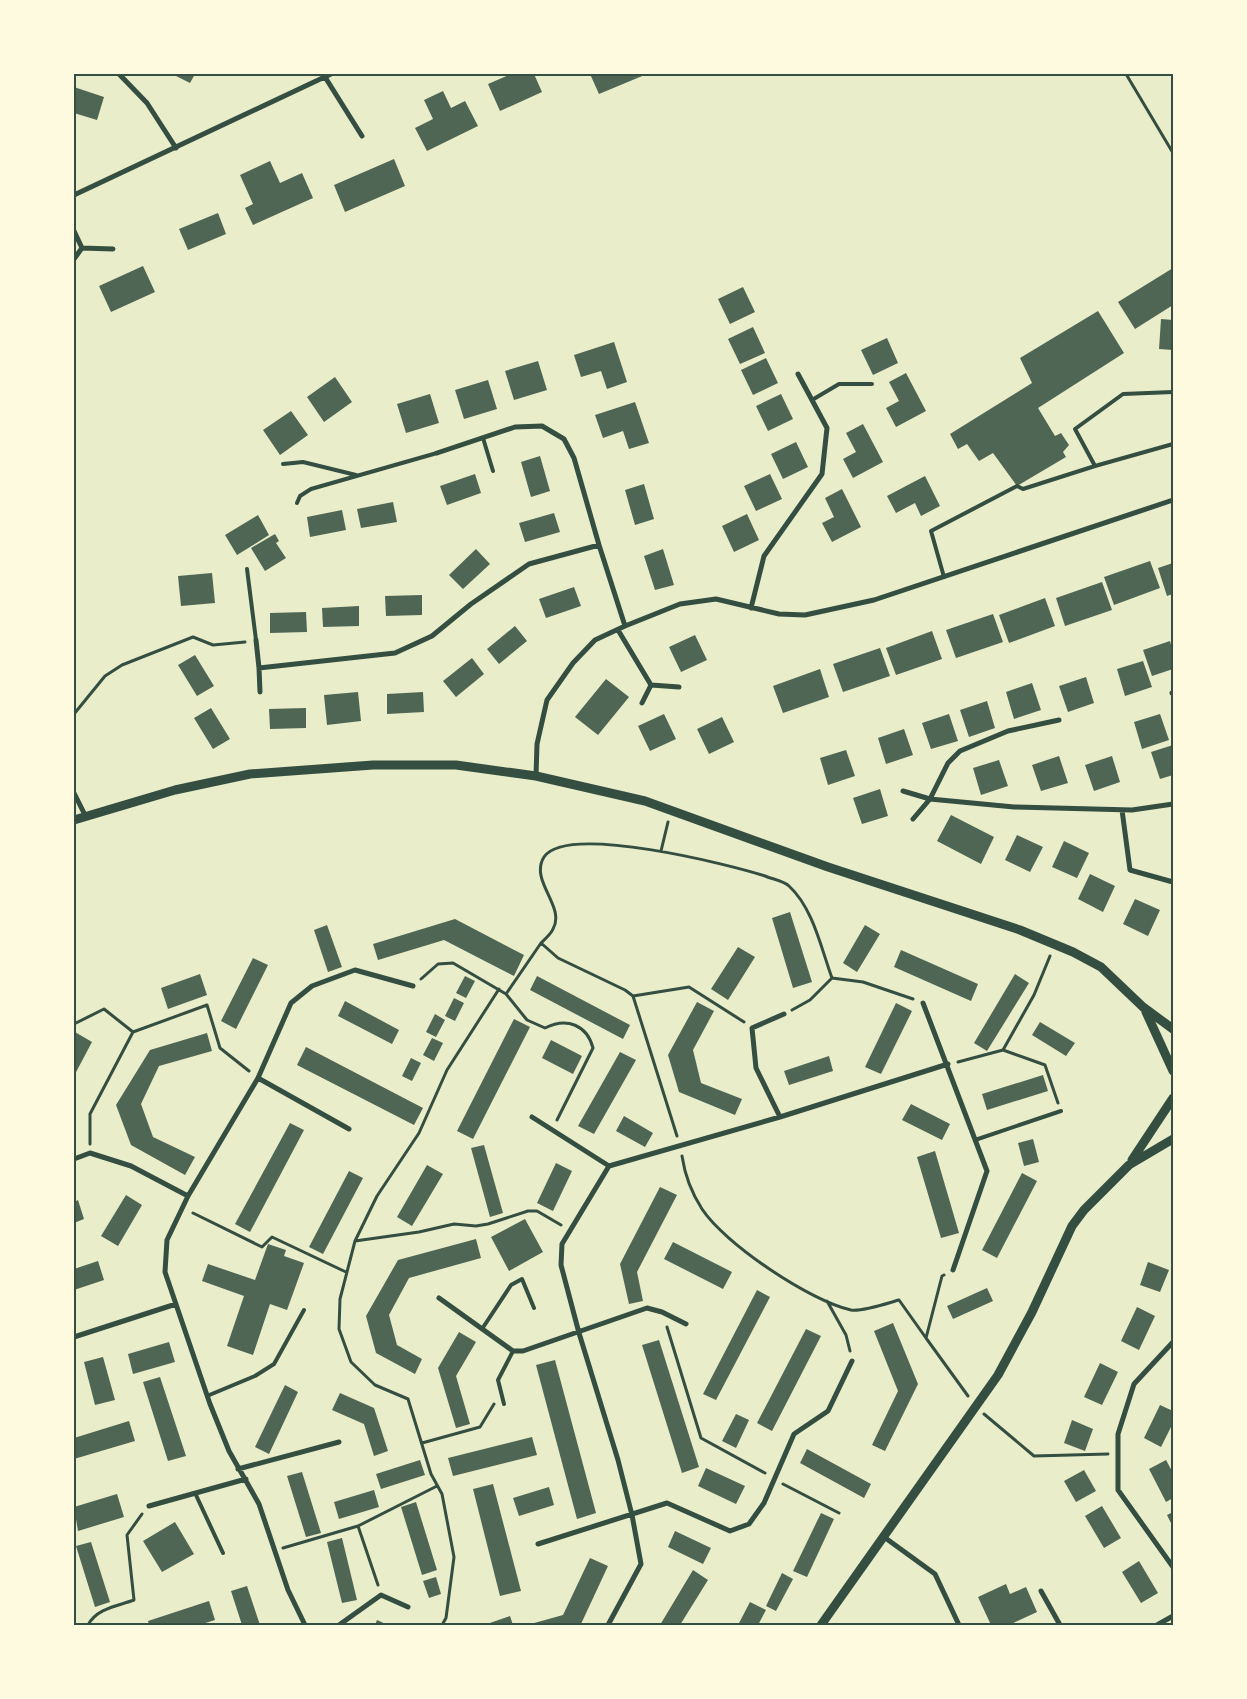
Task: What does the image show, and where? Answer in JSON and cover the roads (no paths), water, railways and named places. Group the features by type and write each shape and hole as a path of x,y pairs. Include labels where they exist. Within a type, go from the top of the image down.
{"street":[{"path":"119,74 147,103 176,148"},
{"path":"74,195 331,74"},
{"path":"325,77 362,136"},
{"path":"74,231 82,248"},
{"path":"82,248 113,249"},
{"path":"74,259 82,248"},
{"path":"751,608 764,556 822,474 827,428 798,374"},
{"path":"437,453 515,427 542,426 564,439 574,458 598,545 625,626"},
{"path":"536,776 537,744 547,700 573,662 595,640 625,626 680,604 716,598 779,614 805,615 874,600 1173,500"},
{"path":"259,668 395,653 432,636 471,604 530,564 598,545"},
{"path":"618,630 651,685"},
{"path":"256,640 260,692"},
{"path":"651,685 679,687"},
{"path":"642,702 651,685"},
{"path":"913,819 930,799 948,763 960,751 1008,731 1059,720"},
{"path":"74,820 85,815 175,790 250,774 382,765 456,766 536,776 645,801 755,839 828,867 1020,930 1055,944 1101,967 1143,1007 1173,1029"},
{"path":"904,791 930,799 1014,807 1122,810 1173,804"},
{"path":"74,793 85,815"},
{"path":"1122,810 1130,870 1173,882"},
{"path":"305,1625 288,1590 259,1504 246,1479 238,1469 207,1396 165,1272 168,1240 188,1196 258,1078 291,1003 312,986 355,970 413,986"},
{"path":"923,1003 948,1064 987,1171 953,1270"},
{"path":"1143,1007 1162,1043 1173,1071"},
{"path":"780,1117 756,1068 752,1028 784,1014"},
{"path":"608,1625 641,1564 632,1515 618,1460 579,1333 561,1266 562,1244 609,1166 780,1117 948,1064"},
{"path":"258,1078 349,1129"},
{"path":"821,1625 998,1375 1032,1312 1072,1226 1084,1210 1129,1165 1173,1098"},
{"path":"532,1118 609,1166"},
{"path":"1129,1165 1173,1139"},
{"path":"74,1159 90,1153 132,1166 188,1196"},
{"path":"438,1298 513,1351 523,1351 647,1308 662,1312 686,1324"},
{"path":"74,1337 176,1304"},
{"path":"1173,1342 1134,1384 1118,1434 1118,1490 1173,1567"},
{"path":"538,1544 632,1515 666,1502 730,1531 749,1524 764,1503 794,1434 828,1411 852,1360"},
{"path":"238,1469 339,1442"},
{"path":"148,1506 246,1479"},
{"path":"884,1537 935,1574 959,1625"},
{"path":"1041,1591 1060,1625"},
{"path":"339,1625 381,1595 408,1607"},
{"path":"1157,1625 1173,1616"}],"lane":[{"path":"812,400 839,384 872,384"},
{"path":"1095,466 1075,429 1123,394 1173,392"},
{"path":"483,438 493,471"},
{"path":"944,576 931,531 1017,486 1023,489 1173,444"},
{"path":"297,503 300,496 311,490 437,453"},
{"path":"283,464 303,462 358,476"},
{"path":"247,569 256,640"},
{"path":"975,1140 1061,1111"},
{"path":"482,1329 511,1285 522,1279 534,1308"},
{"path":"207,1396 255,1376 274,1364 304,1310"},
{"path":"504,1404 498,1380 513,1351"},
{"path":"195,1493 223,1554"}]}
